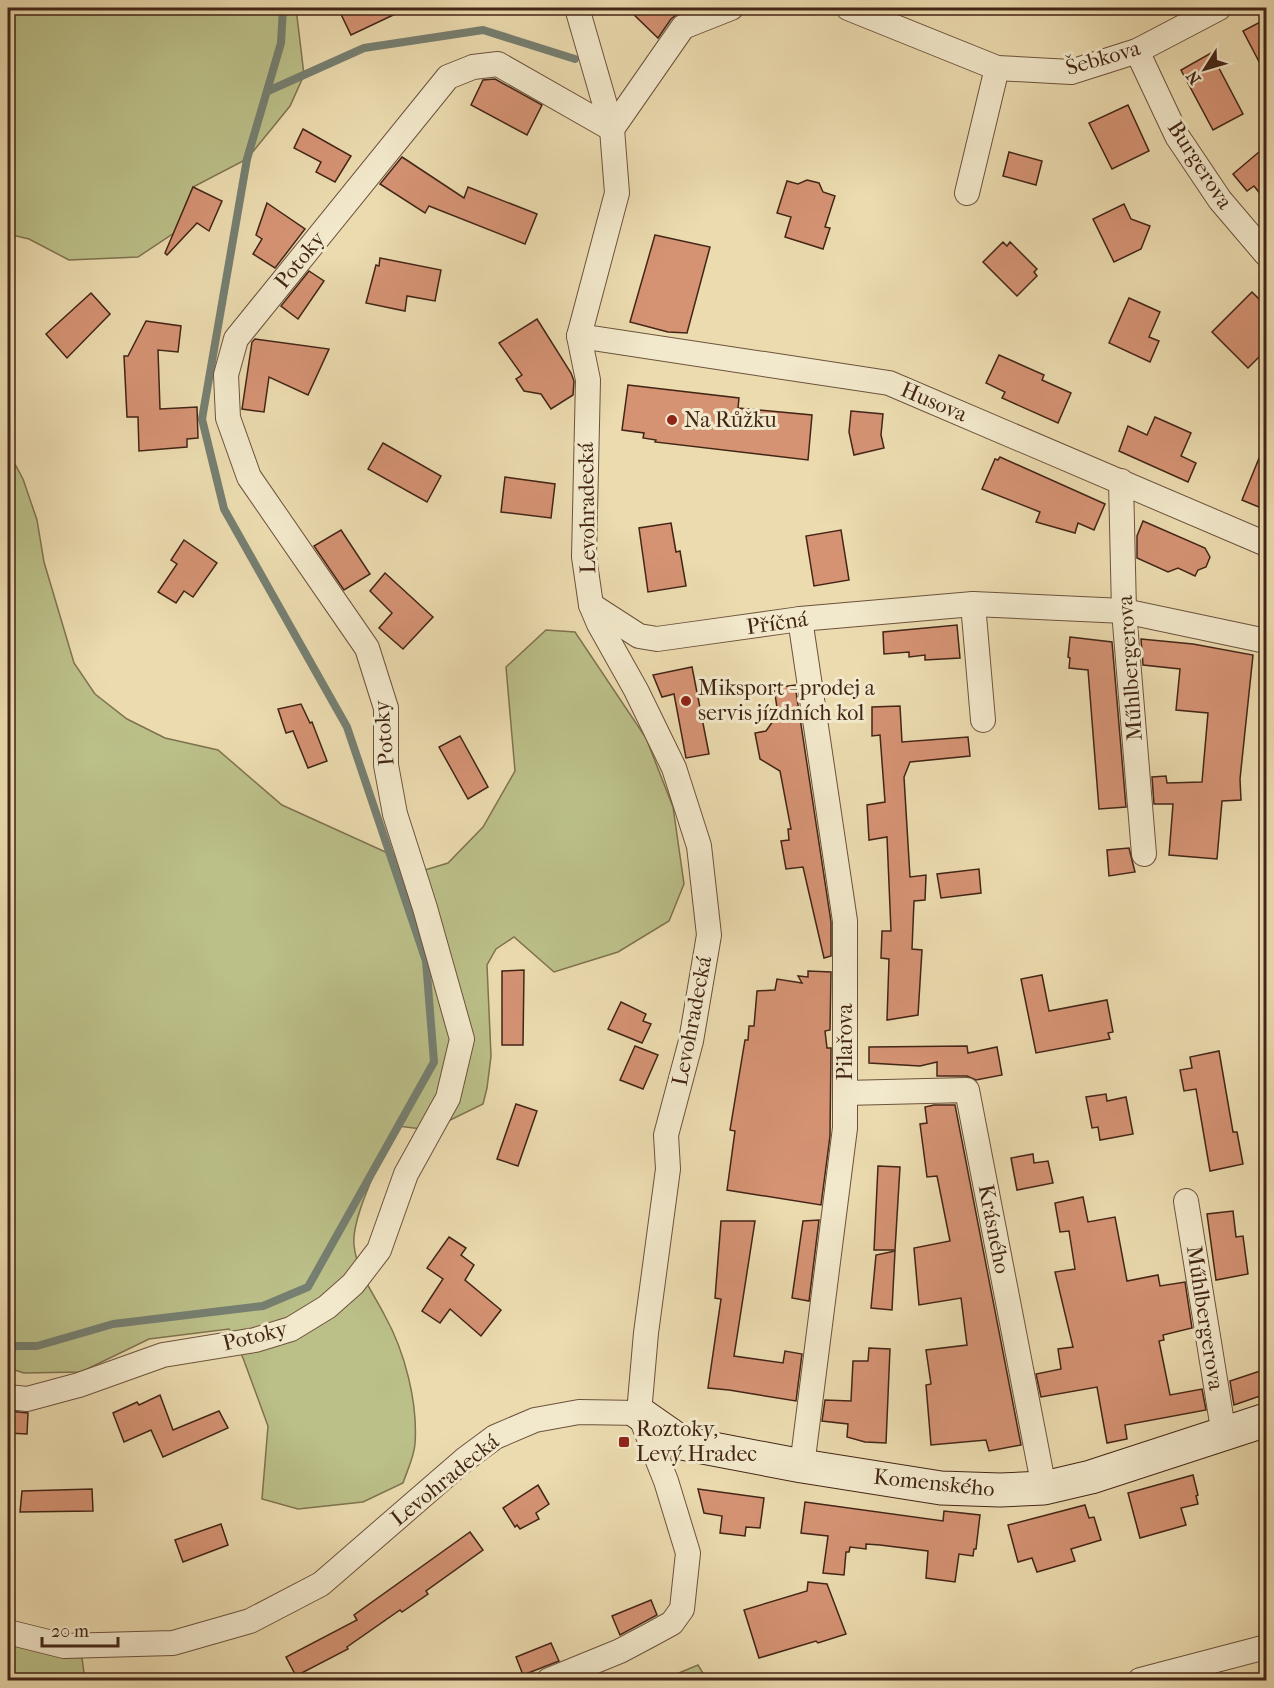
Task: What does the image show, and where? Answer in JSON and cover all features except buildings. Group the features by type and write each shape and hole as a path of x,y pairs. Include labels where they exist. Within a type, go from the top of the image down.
{"street":[{"name":"Levohradecká","path":"8,1632 64,1646 173,1643 249,1621 321,1584 464,1460 495,1437 535,1419 579,1412 639,1413 646,1333 668,1169 666,1136 691,1041 709,935 699,846 674,768 636,690 598,624 591,605 584,557 588,380 579,336 618,193 612,129 577,8"},
{"path":"612,129 683,27 731,8"},
{"path":"848,8 997,69 967,193"},
{"name":"Šebkova","path":"997,69 1071,72 1137,51 1219,8"},
{"name":"Burgerova","path":"1137,51 1177,136 1220,200 1262,242"},
{"name":"Potoky","path":"8,1397 27,1399 80,1385 163,1355 255,1340 291,1329 327,1307 353,1284 379,1250 406,1174 448,1098 462,1040 425,908 394,814 386,765 386,708 366,648 249,477 228,418 226,375 236,339 448,77 473,67 498,64 612,129"},
{"name":"Husova","path":"579,336 889,383 1266,544"},
{"name":"Műhlbergerova","path":"1121,481 1124,611 1144,854"},
{"path":"973,604 983,720"},
{"name":"Příčná","path":"591,605 639,636 657,639 800,619 973,604 1124,611 1266,641"},
{"name":"Pilařova","path":"800,619 845,921 844,1128 802,1466"},
{"name":"Krásného","path":"845,1093 967,1090 1044,1488"},
{"name":"Műhlbergerova","path":"1186,1201 1224,1435"},
{"path":"549,1680 620,1651 652,1634 672,1623 681,1609 688,1553 666,1481 639,1413"},
{"name":"Komenského","path":"639,1413 682,1443 802,1466 941,1488 1000,1490 1044,1488 1091,1477 1266,1420"},
{"path":"1140,1680 1266,1647"}],"green space":[{"path":"8,8 296,8 304,75 290,106 247,159 193,187 174,233 138,257 69,260 29,239 8,234"},
{"path":"8,451 23,479 37,520 44,562 74,663 95,694 127,719 165,738 218,750 282,805 425,870 448,863 483,827 515,771 506,667 546,630 575,632 646,738 673,807 684,884 669,921 618,952 554,972 514,937 496,949 487,965 491,1056 483,1104 430,1130 398,1126 377,1167 358,1218 354,1245 358,1265 399,1345 412,1395 415,1444 403,1483 363,1502 298,1509 262,1499 268,1426 243,1358 229,1329 149,1339 81,1372 24,1373 8,1368"},
{"path":"8,1642 82,1658 85,1680 8,1680"},
{"path":"698,1665 707,1680 662,1680"}],"waterway":[{"path":"8,1346 37,1346 113,1324 263,1306 308,1287 434,1062 426,961 347,727 224,509 202,419 247,159 281,43 283,8"},
{"path":"268,91 364,48 483,30 575,59"}],"place":[{"name":"Na Růžku","path":"672,420"},
{"name":"Miksport - prodej a servis jízdních kol","path":"686,701"},
{"name":"Roztoky, Levý Hradec","path":"624,1442"}]}
